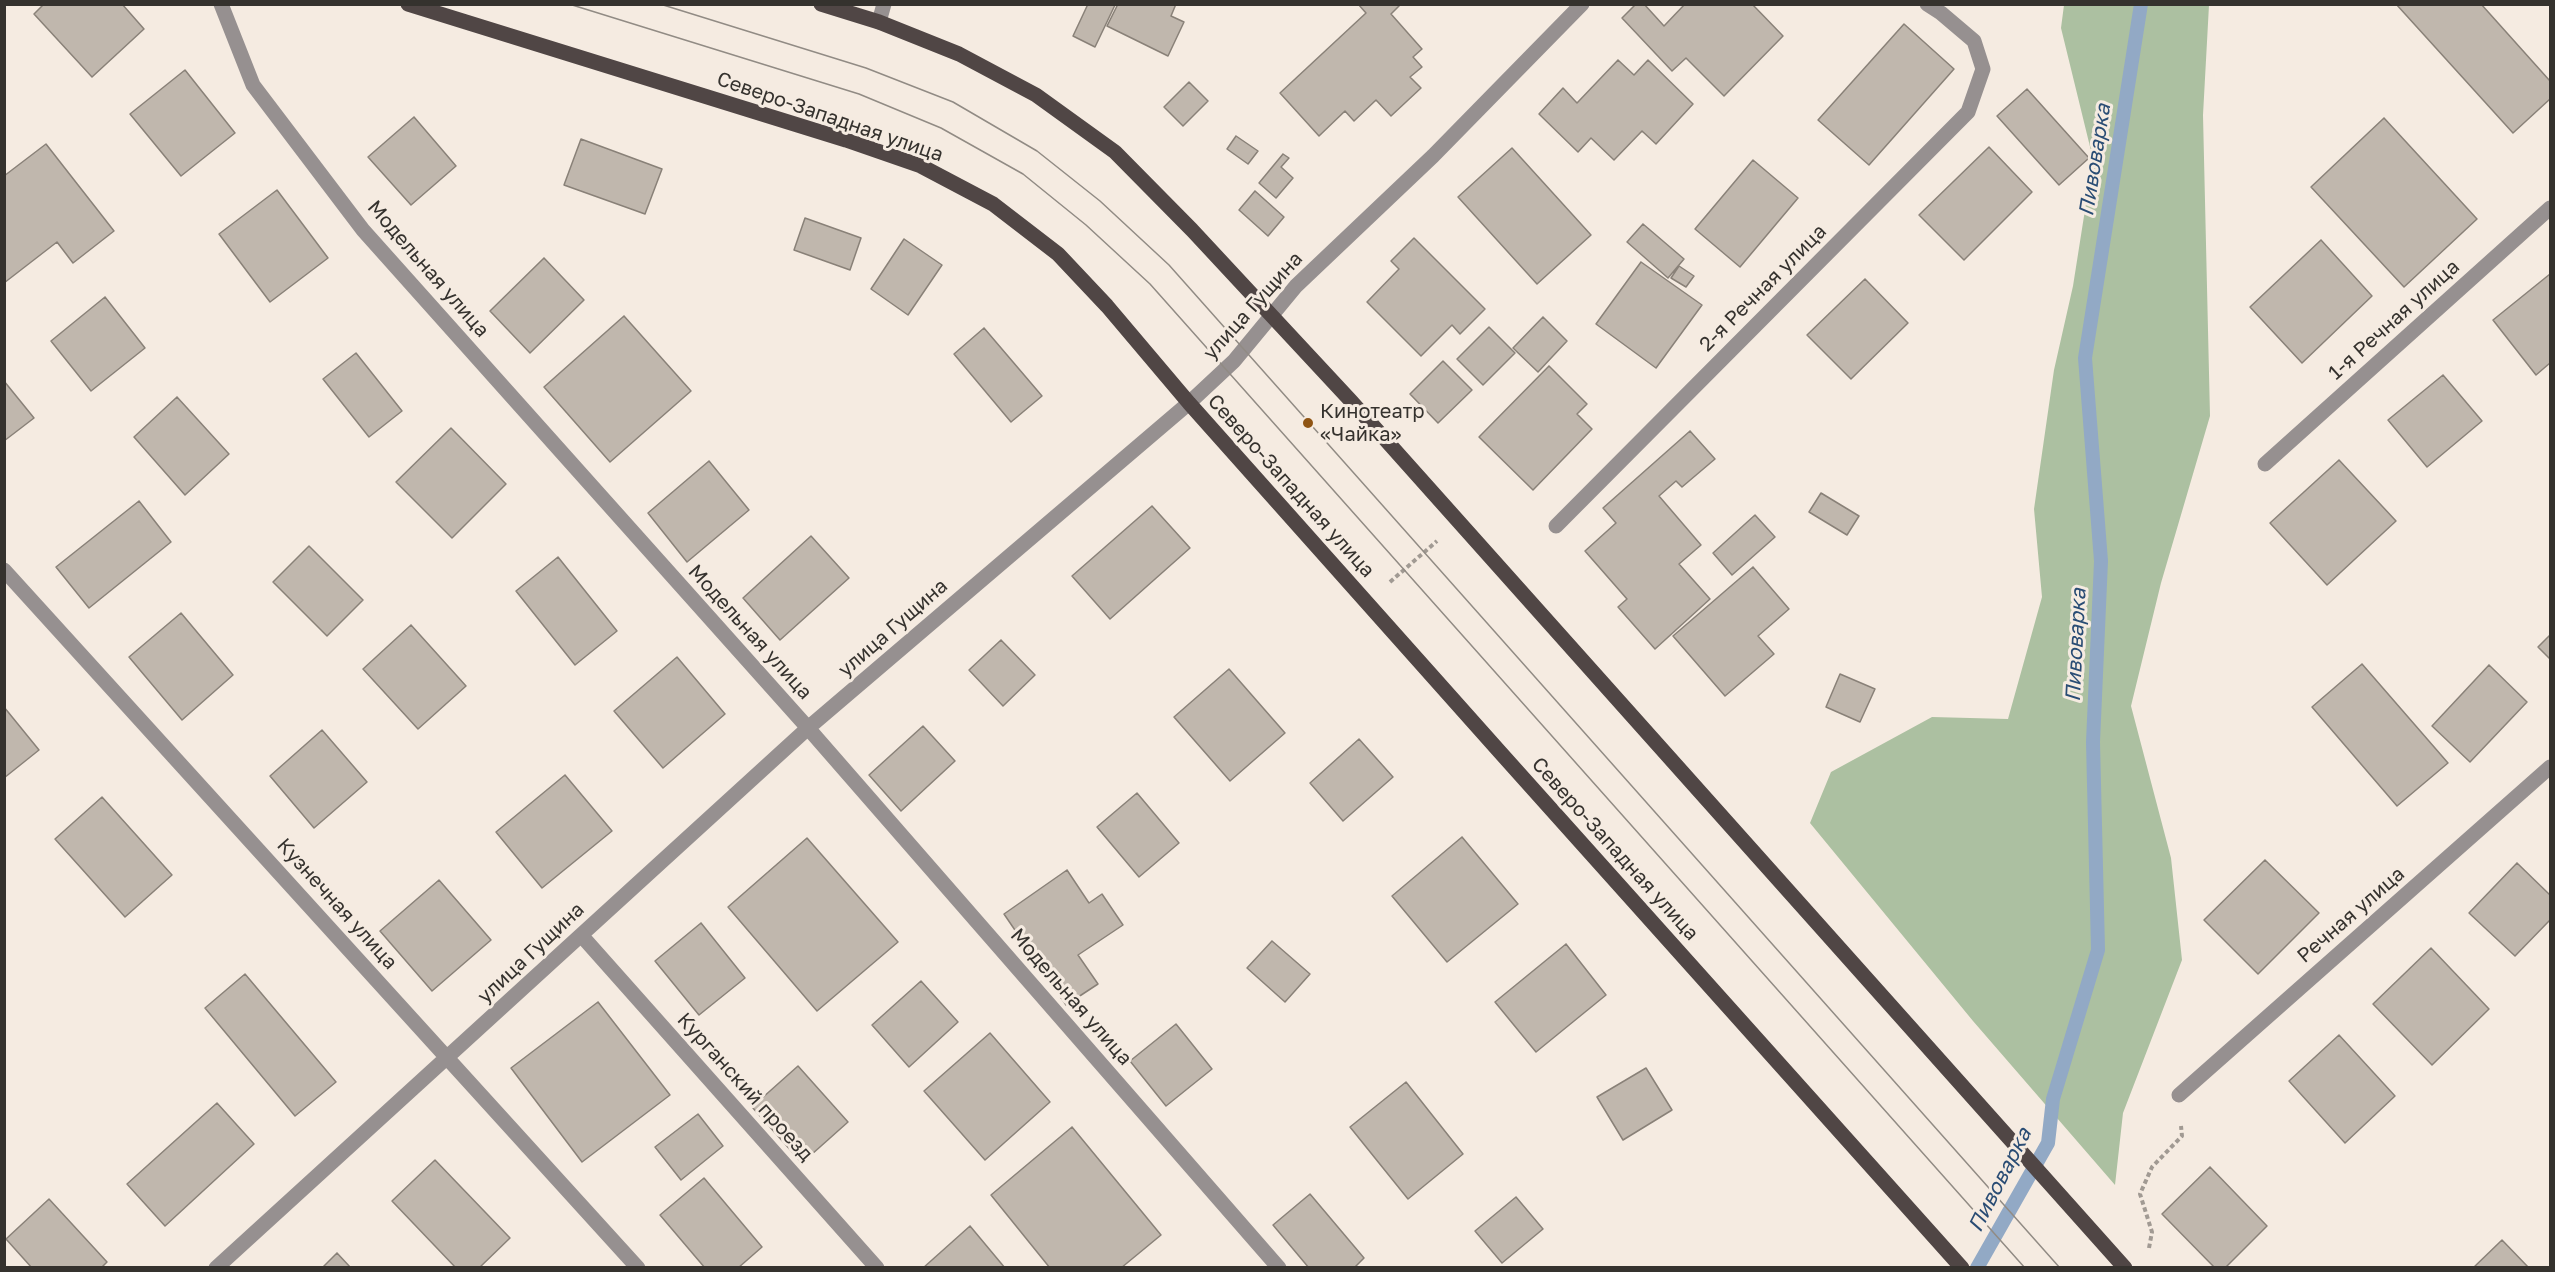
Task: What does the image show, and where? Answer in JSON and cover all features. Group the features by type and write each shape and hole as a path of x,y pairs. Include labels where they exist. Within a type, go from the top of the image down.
{"main road":[{"name":"Северо-Западная улица","path":"408,4 846,140 921,166 993,204 1058,254 1107,306 1189,403 1962,1268"},
{"path":"821,4 879,22 959,54 1036,95 1115,152 1192,230 1352,401 2125,1268"}],"street":[{"name":"Модельная улица","path":"221,4 253,86 363,230 808,729 1279,1268"},
{"path":"879,22 884,4"},
{"name":"улица Гущина","path":"216,1268 808,729 1189,403 1234,361 1296,286 1433,156 1582,4"},
{"name":"2-я Речная улица","path":"1556,526 1968,112 1983,69 1974,41 1927,4"},
{"name":"1-я Речная улица","path":"2265,464 2550,208"},
{"name":"Кузнечная улица","path":"4,570 638,1268"},
{"name":"Речная улица","path":"2179,1095 2550,767"},
{"name":"Курганский проезд","path":"581,935 877,1268"}],"path":[{"path":"1367,602 1459,521"},
{"path":"2148,1254 2152,1232 2140,1194 2152,1167 2182,1137 2179,1095"}],"green space":[{"path":"2064,5 2209,5 2203,115 2210,416 2161,583 2131,706 2171,858 2182,960 2123,1113 2115,1185 1973,1021 1810,823 1831,772 1932,717 2008,719 2042,597 2034,509 2054,370 2073,286 2093,159 2061,28"}],"building":[{"path":"44,4 122,4 144,29 92,77 34,14"},
{"path":"1088,4 1115,5 1095,47 1073,36"},
{"path":"1118,4 1176,4 1171,16 1184,22 1168,56 1107,26"},
{"path":"1358,4 1401,4 1391,14 1422,49 1413,57 1422,67 1410,77 1421,88 1391,116 1376,100 1354,121 1345,111 1319,136 1280,93 1366,13"},
{"path":"1636,4 1644,4 1664,26 1685,4 1752,4 1783,36 1724,96 1686,58 1672,71 1622,18"},
{"path":"2396,4 2481,4 2550,81 2550,99 2513,133"},
{"path":"1904,24 1954,69 1869,165 1818,120"},
{"path":"1618,60 1634,75 1648,60 1693,104 1656,144 1642,131 1614,160 1591,138 1578,152 1539,114 1563,88 1577,103"},
{"path":"185,70 235,133 181,176 130,114"},
{"path":"1189,82 1208,101 1183,126 1164,107"},
{"path":"2027,89 2089,158 2059,185 1997,116"},
{"path":"414,117 456,166 411,205 368,157"},
{"path":"2384,118 2477,219 2404,287 2311,187"},
{"path":"1236,136 1258,151 1248,164 1227,149"},
{"path":"581,139 662,169 645,214 564,185"},
{"path":"46,144 114,231 73,263 57,242 4,283 4,176"},
{"path":"1989,147 2032,192 1964,260 1919,215"},
{"path":"1512,148 1591,235 1537,284 1458,197"},
{"path":"1283,154 1289,158 1281,167 1293,178 1276,198 1259,183"},
{"path":"1753,160 1798,198 1740,267 1695,229"},
{"path":"277,190 328,258 270,302 219,234"},
{"path":"1255,191 1284,217 1268,236 1239,210"},
{"path":"805,218 861,238 850,270 794,250"},
{"path":"1643,224 1684,259 1668,278 1627,242"},
{"path":"1414,238 1485,309 1460,334 1452,325 1421,356 1367,302 1399,269 1391,261"},
{"path":"904,239 942,265 908,315 871,289"},
{"path":"2321,240 2372,296 2302,363 2250,307"},
{"path":"544,258 584,300 530,353 490,311"},
{"path":"1641,262 1702,305 1656,368 1596,324"},
{"path":"1679,266 1694,276 1686,287 1671,278"},
{"path":"2550,274 2550,363 2536,375 2493,320"},
{"path":"1865,279 1908,323 1851,379 1807,335"},
{"path":"105,297 145,348 91,391 51,341"},
{"path":"624,316 691,391 610,462 544,387"},
{"path":"1543,317 1567,341 1538,372 1513,348"},
{"path":"1489,327 1515,353 1483,385 1457,359"},
{"path":"984,328 1042,396 1011,422 954,354"},
{"path":"356,353 402,411 369,437 323,379"},
{"path":"1443,361 1472,390 1438,423 1410,394"},
{"path":"1549,366 1587,404 1577,414 1592,429 1533,490 1479,437"},
{"path":"2443,375 2482,421 2427,467 2388,420"},
{"path":"4,381 34,418 4,441"},
{"path":"177,397 229,454 185,495 134,437"},
{"path":"451,428 506,484 452,538 396,482"},
{"path":"1690,431 1715,459 1682,487 1676,481 1659,496 1701,545 1679,564 1710,599 1655,649 1618,607 1627,599 1585,551 1616,523 1603,508"},
{"path":"2339,460 2396,521 2327,585 2270,523"},
{"path":"709,461 749,510 687,562 648,513"},
{"path":"1821,493 1859,516 1847,535 1809,512"},
{"path":"139,501 171,542 89,608 56,567"},
{"path":"1152,506 1190,548 1110,619 1072,576"},
{"path":"1755,515 1775,537 1732,575 1713,553"},
{"path":"811,536 849,578 780,640 743,598"},
{"path":"309,546 363,600 327,636 273,582"},
{"path":"558,557 617,631 575,665 516,591"},
{"path":"1753,567 1789,609 1758,636 1774,654 1725,696 1673,636"},
{"path":"181,613 233,675 182,720 129,657"},
{"path":"411,625 466,686 418,729 363,669"},
{"path":"2550,635 2550,659 2538,647"},
{"path":"1001,640 1035,675 1003,706 969,670"},
{"path":"677,657 725,714 663,768 614,711"},
{"path":"2362,664 2448,763 2397,806 2312,707"},
{"path":"2489,665 2527,702 2470,762 2432,726"},
{"path":"1229,669 1285,733 1230,781 1174,717"},
{"path":"1840,674 1875,689 1860,722 1826,707"},
{"path":"4,707 39,750 4,778"},
{"path":"923,726 955,761 901,811 869,775"},
{"path":"322,730 367,782 314,828 270,776"},
{"path":"1359,739 1393,777 1343,821 1310,783"},
{"path":"565,775 612,831 542,888 496,832"},
{"path":"1137,793 1179,843 1139,877 1097,827"},
{"path":"102,797 172,875 125,917 55,839"},
{"path":"1462,837 1518,904 1447,962 1392,896"},
{"path":"807,838 898,942 817,1011 728,907"},
{"path":"2265,860 2319,913 2258,974 2204,920"},
{"path":"2517,863 2550,895 2550,920 2515,956 2469,913"},
{"path":"1067,870 1089,903 1102,894 1123,925 1078,955 1098,984 1066,1005 1004,914"},
{"path":"439,880 491,940 432,991 380,931"},
{"path":"701,923 745,978 699,1015 655,961"},
{"path":"1272,941 1310,974 1285,1002 1247,968"},
{"path":"1566,944 1606,995 1536,1052 1495,1002"},
{"path":"2431,948 2489,1009 2432,1065 2373,1004"},
{"path":"245,974 336,1082 295,1116 205,1008"},
{"path":"921,981 958,1022 909,1067 872,1025"},
{"path":"598,1002 670,1095 582,1162 511,1068"},
{"path":"1176,1024 1212,1069 1166,1106 1130,1061"},
{"path":"990,1033 1050,1102 985,1160 924,1091"},
{"path":"2339,1035 2395,1096 2345,1143 2289,1081"},
{"path":"798,1066 848,1122 802,1163 752,1107"},
{"path":"1646,1068 1672,1110 1623,1140 1597,1097"},
{"path":"1406,1082 1463,1154 1408,1199 1350,1127"},
{"path":"217,1103 254,1144 165,1226 127,1184"},
{"path":"698,1114 723,1146 681,1180 655,1147"},
{"path":"1072,1127 1161,1235 1121,1268 1050,1268 991,1195"},
{"path":"435,1160 510,1238 479,1268 456,1268 392,1201"},
{"path":"2210,1167 2267,1226 2225,1268 2215,1268 2162,1214"},
{"path":"704,1178 762,1247 738,1268 705,1268 660,1215"},
{"path":"1310,1194 1364,1258 1354,1268 1309,1268 1273,1225"},
{"path":"1516,1197 1543,1229 1502,1263 1475,1231"},
{"path":"49,1199 107,1262 101,1268 32,1268 6,1239"},
{"path":"970,1226 1005,1268 923,1268"},
{"path":"2502,1240 2529,1268 2473,1268"},
{"path":"337,1253 351,1268 322,1268"}],"waterway":[{"name":"Пивоварка","path":"1977,1268 2048,1143 2053,1099 2098,950 2093,742 2101,561 2085,358 2141,4"}],"tram line":[{"path":"569,4 859,94 941,128 1023,174 1086,225 1150,284 2025,1268"},
{"path":"660,4 866,68 953,102 1037,151 1100,201 1169,265 2060,1268"}],"place":[{"name":"Кинотеатр «Чайка»","path":"1308,423"}]}
